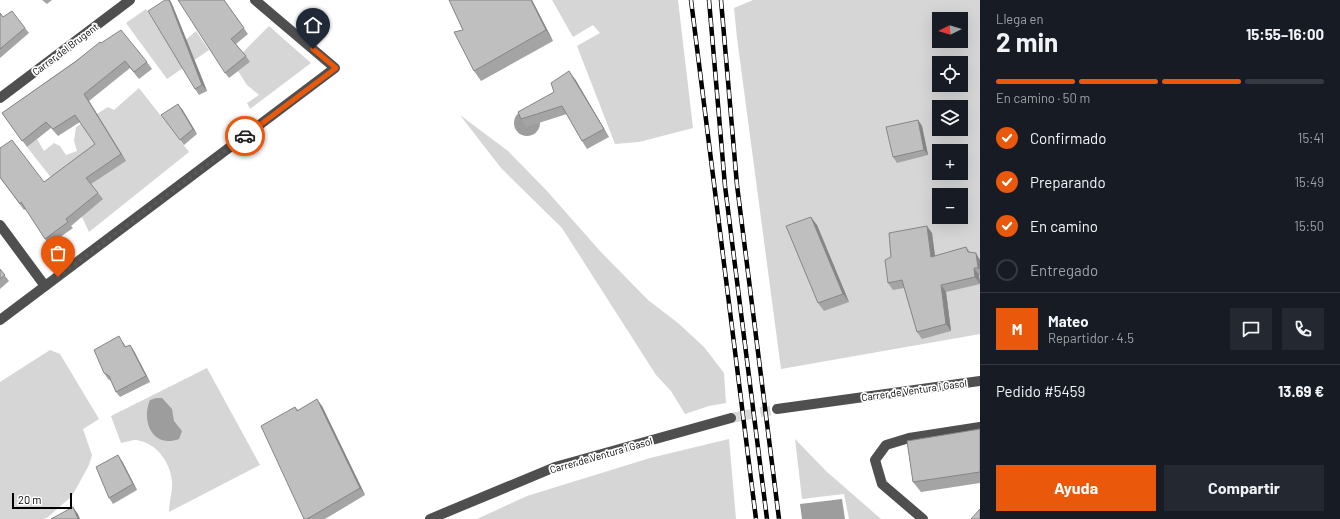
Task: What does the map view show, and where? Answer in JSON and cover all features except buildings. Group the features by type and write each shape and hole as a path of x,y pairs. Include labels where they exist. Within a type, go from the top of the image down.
{"street":[{"name":"Carrer del Brugent","path":"0,98 130,0"},
{"path":"0,320 336,68 255,0"},
{"path":"0,225 45,286"},
{"name":"Carrer de Ventura i Gasol","path":"777,409 980,381"},
{"name":"Carrer de Ventura i Gasol","path":"430,519 555,467 731,418"},
{"path":"923,519 882,484 875,460 886,445 910,438 980,427"}],"shaded area":[{"path":"552,0 678,0 693,128 639,142 615,144 577,46 600,33 593,25 573,37"},
{"path":"753,0 980,0 980,334 781,369 734,8"},
{"path":"146,9 174,50 196,31 209,50 167,79 126,23"},
{"path":"269,26 311,63 250,109 247,103 259,95 247,85 238,71 250,62 242,53"},
{"path":"139,88 189,152 89,232 82,217 27,147 37,139 44,151 54,143 60,146 66,155 77,151 74,141 76,127 108,107 114,110"},
{"path":"527,110 536,114 540,123 536,132 527,136 518,132 514,123 518,114"},
{"path":"460,115 508,151 547,191 600,251 648,300 678,323 704,347 724,373 726,403 709,406 685,414 671,391 656,375 562,228 501,168"},
{"path":"50,350 60,354 99,419 83,429 92,455 89,465 72,496 48,517 44,519 0,519 0,382"},
{"path":"207,368 260,465 169,512 172,481 171,474 165,460 156,449 143,442 136,440 121,443 111,416"},
{"path":"162,398 172,409 174,421 182,431 179,439 170,441 162,440 151,431 148,424 148,408 150,400"},
{"path":"729,439 736,519 477,519 527,496 650,458"},
{"path":"795,439 826,471 881,519 849,519 844,494 802,499"},
{"path":"842,499 845,519 802,519 800,504"}],"tunnel":[{"path":"731,418 777,409"}],"railway":[{"path":"691,0 756,519"},
{"path":"709,0 725,186 767,519"},
{"path":"721,0 737,185 779,519"}],"way so far":[{"path":"58,277 245,136"}],"route":[{"path":"245,136 336,68 313,49"}]}
